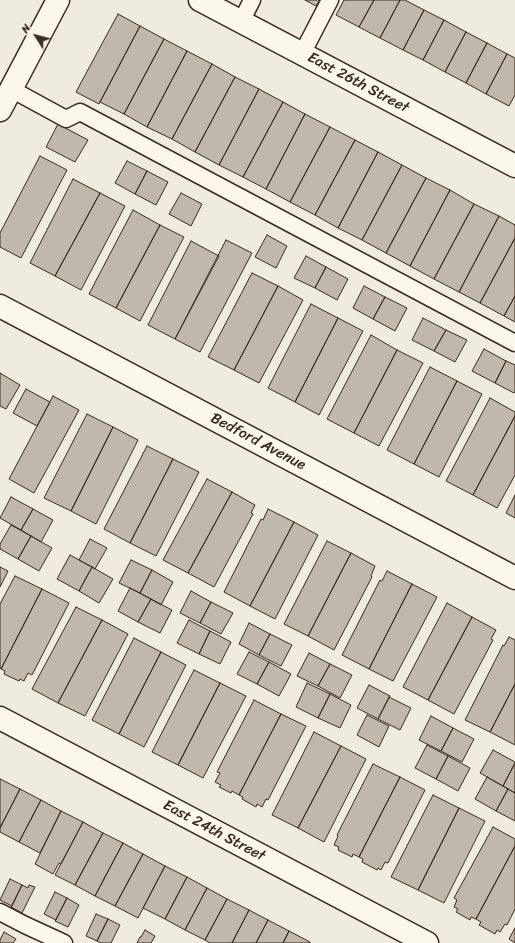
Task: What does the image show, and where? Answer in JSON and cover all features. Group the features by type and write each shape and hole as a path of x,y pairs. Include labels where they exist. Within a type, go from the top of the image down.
{"street":[{"path":"0,110 58,0"},
{"name":"East 26th Street","path":"200,0 515,166"},
{"name":"Bedford Avenue","path":"0,306 515,578"},
{"name":"East 24th Street","path":"0,718 428,943"}],"lane":[{"path":"241,22 252,0"},
{"path":"302,54 330,0"},
{"path":"11,89 66,119 80,112 515,343"},
{"path":"0,912 64,943"}],"building":[{"path":"305,0 320,0 316,6"},
{"path":"344,0 374,0 359,27 336,15"},
{"path":"374,0 400,0 380,38 359,27"},
{"path":"400,0 405,0 424,10 403,50 380,38"},
{"path":"424,10 444,20 423,60 403,50"},
{"path":"118,14 140,26 99,104 76,92"},
{"path":"444,20 466,32 445,72 423,60"},
{"path":"140,26 164,39 124,114 100,102"},
{"path":"466,32 487,43 466,83 445,72"},
{"path":"164,39 187,51 147,127 124,114"},
{"path":"487,43 507,54 486,94 466,83"},
{"path":"187,51 212,64 172,139 147,127"},
{"path":"507,54 515,58 515,95 509,106 486,94"},
{"path":"212,64 235,77 195,152 172,139"},
{"path":"235,77 259,89 219,165 195,152"},
{"path":"259,89 283,102 243,177 219,165"},
{"path":"283,102 305,114 266,189 243,177"},
{"path":"305,114 330,127 290,202 266,189"},
{"path":"58,124 88,140 75,162 46,147"},
{"path":"330,127 355,140 315,215 290,202"},
{"path":"355,140 378,152 338,228 315,215"},
{"path":"378,152 402,165 362,240 338,228"},
{"path":"40,156 67,170 21,258 0,247 0,233"},
{"path":"127,161 147,171 135,194 115,183"},
{"path":"402,165 426,178 386,253 362,240"},
{"path":"147,171 168,182 156,205 135,194"},
{"path":"426,178 450,190 410,266 386,253"},
{"path":"73,179 100,193 55,276 30,263"},
{"path":"450,190 474,204 434,279 410,266"},
{"path":"100,193 125,206 81,290 55,276"},
{"path":"181,193 202,204 191,226 169,214"},
{"path":"474,204 499,216 459,292 434,279"},
{"path":"133,210 160,225 116,308 89,294"},
{"path":"499,216 515,225 515,238 480,303 459,292"},
{"path":"160,225 184,237 140,321 116,308"},
{"path":"267,235 287,246 276,268 255,257"},
{"path":"515,238 515,296 504,316 480,303"},
{"path":"226,240 252,253 200,352 175,339"},
{"path":"191,241 219,256 175,339 148,325"},
{"path":"306,256 326,267 315,288 294,278"},
{"path":"326,267 348,279 337,300 315,288"},
{"path":"252,273 278,286 234,370 208,357"},
{"path":"278,286 303,300 259,383 234,370"},
{"path":"364,286 385,297 373,319 353,308"},
{"path":"515,296 515,322 504,316"},
{"path":"385,297 407,308 395,331 373,319"},
{"path":"311,304 338,318 295,402 268,388"},
{"path":"338,318 363,331 319,415 295,402"},
{"path":"423,318 446,330 434,351 412,340"},
{"path":"446,330 467,340 455,362 434,351"},
{"path":"371,335 397,350 354,433 327,419"},
{"path":"484,349 506,361 495,383 472,371"},
{"path":"397,350 423,363 379,446 354,433"},
{"path":"506,361 515,365 514,393 495,383"},
{"path":"430,367 457,381 414,464 387,450"},
{"path":"0,373 20,385 6,409 0,406"},
{"path":"457,381 482,394 439,477 414,464"},
{"path":"26,389 50,402 37,426 13,413"},
{"path":"53,396 79,410 34,493 9,479"},
{"path":"490,398 515,412 515,416 473,495 446,481"},
{"path":"87,414 113,427 71,511 44,498"},
{"path":"515,416 515,475 497,508 473,495"},
{"path":"113,427 138,440 96,524 71,511"},
{"path":"147,446 173,459 130,543 104,529"},
{"path":"173,459 199,472 156,556 130,543"},
{"path":"207,479 232,492 188,573 163,560"},
{"path":"232,492 255,505 251,513 253,514 214,587 188,573"},
{"path":"515,495 515,518 506,513"},
{"path":"11,497 33,509 21,530 0,518"},
{"path":"33,509 53,520 41,542 21,530"},
{"path":"268,509 294,522 250,606 224,592 261,519 263,520"},
{"path":"294,522 318,535 275,619 250,606"},
{"path":"11,525 31,536 18,559 0,549 0,544"},
{"path":"31,536 52,548 39,571 18,559"},
{"path":"90,539 107,548 95,569 79,560"},
{"path":"327,541 351,553 308,636 284,624"},
{"path":"351,553 375,566 371,576 372,577 334,650 308,636"},
{"path":"70,555 92,567 79,591 57,579"},
{"path":"131,560 152,570 140,593 119,583"},
{"path":"0,567 8,571 0,587"},
{"path":"92,567 113,579 99,603 79,591"},
{"path":"152,570 173,582 161,605 140,593"},
{"path":"387,571 412,584 369,669 342,655 380,580 382,581"},
{"path":"15,576 42,589 1,669 0,604"},
{"path":"412,584 437,597 393,681 369,669"},
{"path":"130,588 151,599 138,622 118,611"},
{"path":"42,589 69,603 32,675 28,673 24,681 20,679 19,681 4,674 5,671 1,669"},
{"path":"191,591 211,602 200,623 180,613"},
{"path":"151,599 172,610 160,633 138,622"},
{"path":"211,602 233,613 221,634 200,623"},
{"path":"447,603 472,617 428,700 403,687"},
{"path":"76,607 102,620 58,703 32,689"},
{"path":"472,617 496,630 491,639 493,640 454,714 428,700"},
{"path":"102,620 128,634 85,716 58,703"},
{"path":"189,620 210,631 199,654 177,643"},
{"path":"249,623 270,634 259,655 239,644"},
{"path":"210,631 231,642 220,664 199,654"},
{"path":"270,634 292,645 281,666 259,655"},
{"path":"509,637 515,640 515,684 490,732 465,720 503,645 504,646"},
{"path":"134,638 161,652 119,734 92,720"},
{"path":"161,652 186,665 144,747 119,734"},
{"path":"249,652 269,662 257,684 237,674"},
{"path":"309,653 330,664 318,686 297,676"},
{"path":"269,662 291,674 279,696 257,684"},
{"path":"330,664 352,675 340,698 318,686"},
{"path":"194,670 220,683 178,765 152,752"},
{"path":"220,683 246,696 203,778 178,765"},
{"path":"307,683 330,694 318,718 296,707"},
{"path":"515,684 515,745 490,732"},
{"path":"369,685 390,696 378,719 357,708"},
{"path":"330,694 351,705 340,728 318,718"},
{"path":"389,697 411,708 400,730 378,719"},
{"path":"254,700 281,714 239,795 219,787 221,785 215,782 220,773 217,772"},
{"path":"281,714 306,726 268,800 266,799 262,807 257,804 256,807 242,799 243,797 239,795"},
{"path":"367,715 389,726 379,747 357,735"},
{"path":"431,716 453,728 441,751 419,740"},
{"path":"453,728 474,739 462,762 441,751"},
{"path":"314,732 341,746 298,828 272,815"},
{"path":"427,745 448,756 436,779 415,768"},
{"path":"341,746 366,759 324,842 298,828"},
{"path":"493,750 515,762 503,786 480,773"},
{"path":"448,756 470,768 458,791 436,779"},
{"path":"515,763 515,793 503,786"},
{"path":"373,764 400,777 359,857 353,854 352,857 338,850 339,847 334,845 338,836 337,835"},
{"path":"400,777 425,790 388,863 385,862 381,870 378,868 377,870 362,862 363,859 359,857"},
{"path":"487,777 508,789 496,811 475,799"},
{"path":"0,779 20,789 0,828"},
{"path":"20,789 41,800 19,842 0,832 0,828"},
{"path":"508,789 515,793 515,821 496,811"},
{"path":"433,795 459,808 418,890 391,877"},
{"path":"41,800 61,811 40,853 19,842"},
{"path":"459,808 485,821 444,903 418,890"},
{"path":"61,811 83,822 61,864 59,863 53,874 35,864"},
{"path":"83,822 103,833 75,885 55,875"},
{"path":"493,827 515,839 515,846 476,919 471,917 470,920 456,912 458,909 454,907 457,900 454,898"},
{"path":"103,833 123,843 95,896 75,885"},
{"path":"123,843 143,854 115,906 95,896"},
{"path":"515,846 515,909 507,925 505,924 500,932 497,930 495,934 479,925 481,922 476,919"},
{"path":"143,854 165,866 138,918 115,906"},
{"path":"165,866 187,877 165,919 143,908"},
{"path":"187,877 207,888 185,930 165,919"},
{"path":"10,879 22,885 12,906 0,900"},
{"path":"22,885 28,888 29,885 35,887 22,913 11,907"},
{"path":"207,888 227,899 205,940 185,930"},
{"path":"55,892 67,898 56,920 44,914"},
{"path":"67,898 79,905 68,927 55,921"},
{"path":"227,899 249,910 232,943 210,943 205,940"},
{"path":"249,910 268,920 256,943 232,943"},
{"path":"96,914 108,919 97,941 86,936"},
{"path":"108,919 120,925 111,943 101,943 97,941"},
{"path":"268,920 289,931 283,943 256,943"},
{"path":"515,928 515,943 509,939"},
{"path":"145,930 155,936 151,943 137,943 140,937"},
{"path":"289,931 310,942 310,943 283,943"},
{"path":"4,932 16,939 13,943 0,943"}]}
